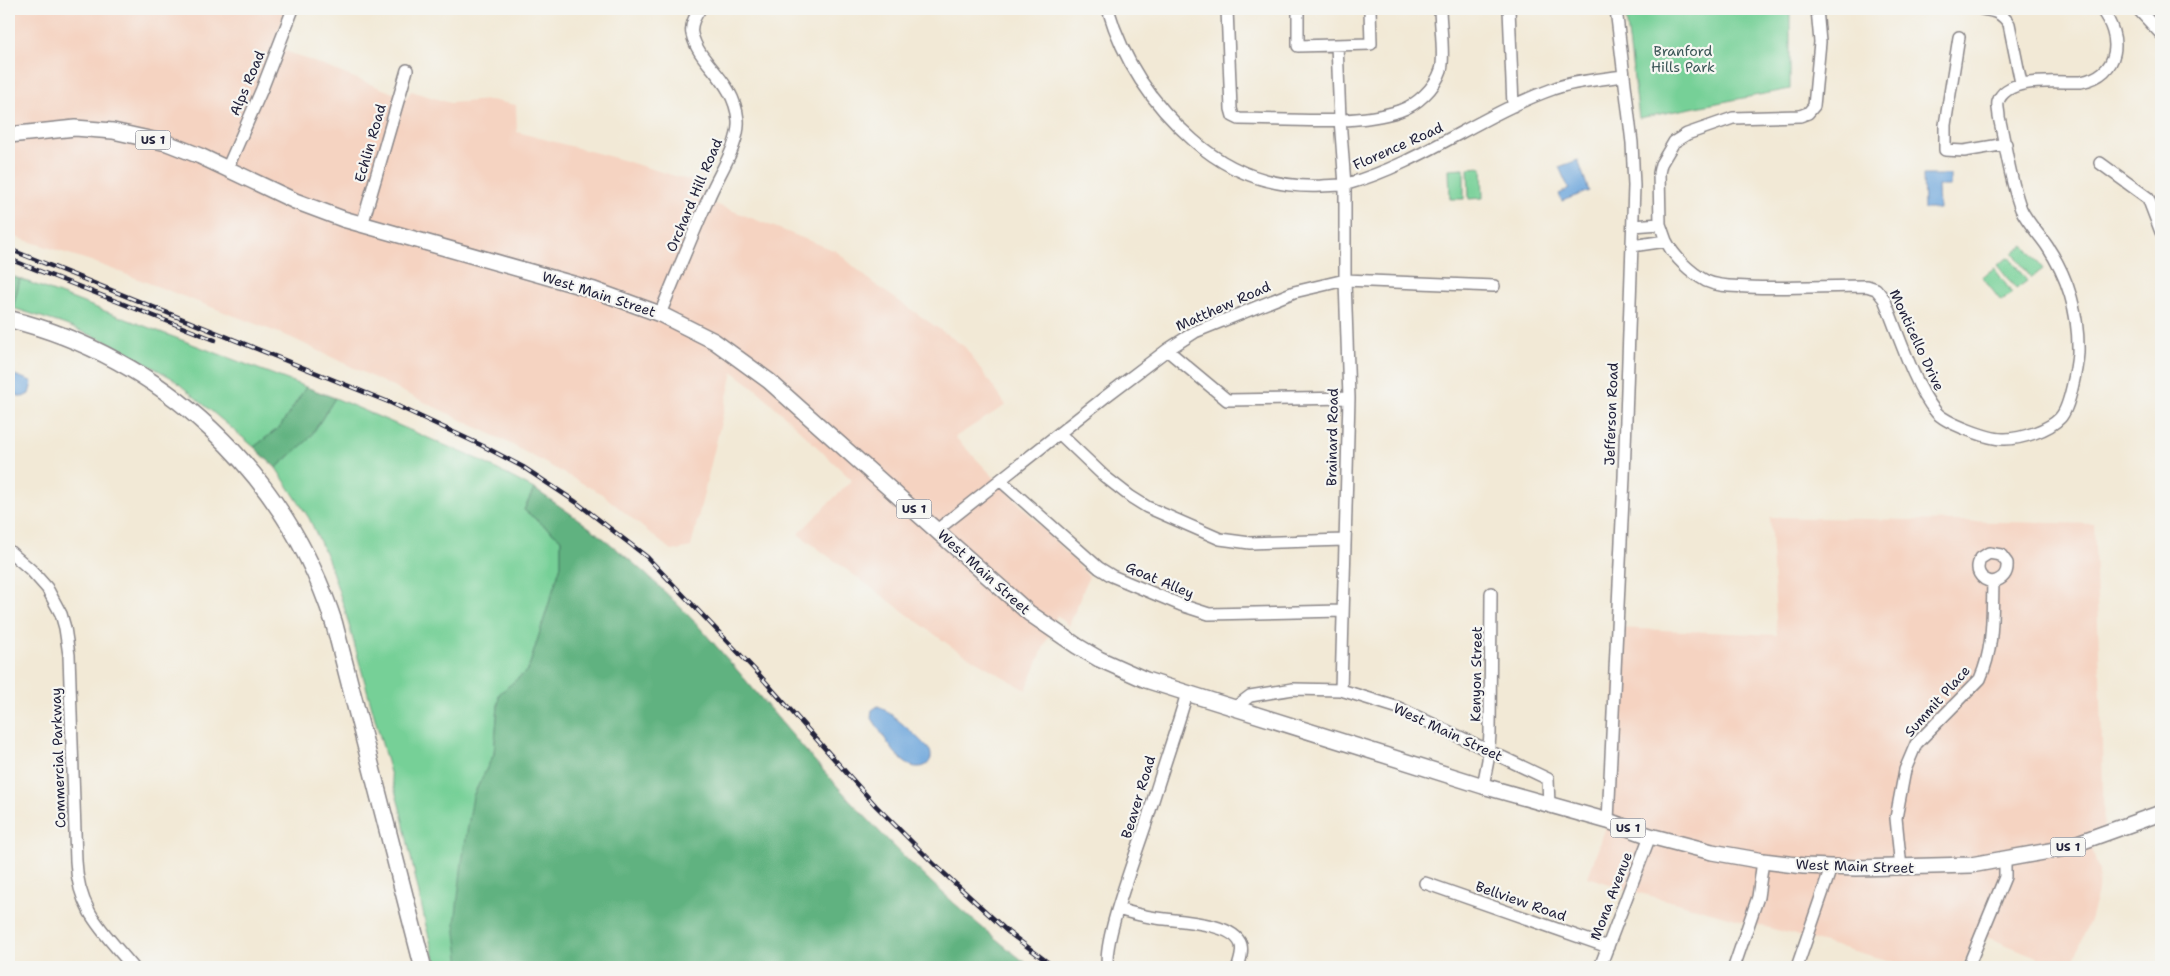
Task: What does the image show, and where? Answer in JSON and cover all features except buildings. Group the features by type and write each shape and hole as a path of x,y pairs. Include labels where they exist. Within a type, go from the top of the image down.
{"highway":[{"path":"9,319 54,332 90,348 127,366 160,387 205,422 231,448 253,473 282,513 316,575 334,623 423,967"},
{"path":"9,326 52,339 89,354 156,393 194,422 226,453 258,491 276,517 310,578 328,625 416,967"}],"main road":[{"name":"West Main Street","path":"9,135 75,128 113,132 167,143 295,201 362,225 594,290 660,314 714,341 751,366 1029,613 1077,646 1130,673 1187,694 1650,836 1712,852 1763,861 1831,868 1901,868 1946,867 2005,860 2061,849 2161,813"}],"street":[{"name":"Alps Road","path":"227,169 262,89 293,9"},
{"name":"Orchard Hill Road","path":"660,314 710,195 732,149 738,122 735,101 729,88 703,55 692,33 692,23 700,9"},
{"name":"Florence Road","path":"1108,9 1129,62 1146,89 1166,114 1208,154 1232,168 1256,178 1282,184 1308,186 1345,185 1384,171 1426,152 1513,106 1555,88 1624,76"},
{"path":"1227,9 1231,109 1233,116 1239,119 1340,119 1378,116 1400,110 1420,99 1435,84 1442,67 1440,9"},
{"path":"1298,9 1298,46 1372,44 1370,9"},
{"path":"1509,9 1513,106"},
{"name":"Jefferson Road","path":"1608,822 1634,186 1632,143 1616,9"},
{"name":"Monticello Drive","path":"1817,9 1820,42 1814,106 1808,113 1800,116 1734,118 1687,134 1674,142 1661,164 1659,173 1660,224 1666,241 1671,251 1688,267 1706,281 1722,286 1793,288 1867,286 1876,289 1884,299 1916,376 1937,414 1950,422 1972,431 2004,439 2034,434 2061,418 2072,391 2078,353 2072,295 2062,269 2021,208 1999,117 1998,102 2007,89 2022,83"},
{"path":"1982,9 1996,11 2004,16 2010,24 2022,83 2081,82 2090,80 2106,68 2113,59 2115,37 2109,19 2101,9"},
{"path":"2138,9 2161,34"},
{"path":"1959,37 1945,125 1945,150 1964,151 2006,144"},
{"name":"Brainard Road","path":"1337,45 1345,185 1344,280 1349,398 1340,690"},
{"name":"Echlin Road","path":"362,225 407,70"},
{"path":"2100,163 2148,198 2161,227"},
{"path":"1633,226 1660,224"},
{"path":"1632,246 1666,241"},
{"name":"Matthew Road","path":"937,530 1167,350 1195,332 1294,292 1344,280 1494,286"},
{"path":"1167,350 1228,400 1349,398"},
{"path":"1060,434 1104,476 1131,497 1155,511 1220,539 1250,543 1344,540"},
{"name":"Goat Alley","path":"1001,481 1099,568 1112,576 1188,608 1203,613 1223,615 1342,611"},
{"name":"Commercial Parkway","path":"9,551 39,579 52,595 61,614 70,655 78,887 90,916 133,967"},
{"name":"Summit Place","path":"1901,868 1896,818 1905,770 1916,744 1980,679 1986,666 1992,640 1993,582"},
{"name":"Kenyon Street","path":"1483,786 1488,751 1491,593"},
{"name":"West Main Street","path":"1234,708 1250,696 1293,689 1340,690 1399,708 1548,779 1549,806"},
{"name":"Beaver Road","path":"1108,967 1106,960 1107,949 1118,909 1187,694"},
{"name":"Mona Avenue","path":"1600,967 1650,836"},
{"path":"1968,967 2005,877 2005,860"},
{"path":"1734,967 1758,897 1763,861"},
{"path":"1797,967 1831,868"},
{"name":"Bellview Road","path":"1424,883 1608,947"},
{"path":"1118,909 1158,919 1196,922 1234,934 1241,944 1242,955 1238,967"}],"shaded area":[{"path":"9,9 286,9 273,46 406,98 411,91 450,103 490,100 516,105 517,132 612,157 705,185 700,198 836,251 873,283 965,347 1006,405 955,437 1089,576 1069,626 1057,615 1026,690 952,647 798,534 852,480 756,389 733,372 691,547 672,551 602,494 505,441 292,338 91,261 9,235"},
{"path":"1770,517 2094,524 2104,834 2089,839 2099,872 2098,891 2090,920 2071,967 2058,967 1977,933 1962,967 1913,967 1629,890 1588,877 1608,821 1617,628 1777,635"}],"green space":[{"name":"Branford Hills Park","path":"1625,9 1790,9 1790,89 1639,118"},
{"path":"1482,167 1483,198 1469,199 1468,168"},
{"path":"1464,168 1464,199 1450,199 1449,169"},
{"path":"2024,245 2043,269 2031,278 2013,253"},
{"path":"2009,257 2027,281 2016,289 1997,265"},
{"path":"1994,268 2012,293 2001,301 1982,277"},
{"path":"9,275 20,279 13,308 9,307"},
{"path":"20,279 306,387 280,427 254,447 172,378 108,342 63,324 13,308"},
{"path":"306,387 335,398 309,439 276,468 254,447 280,427"},
{"path":"335,398 477,459 534,489 524,510 561,539 561,565 528,670 499,694 494,754 473,796 460,966 462,967 437,967 401,812 344,607 328,559 309,518 276,468 309,439"},
{"path":"534,489 601,537 664,591 702,630 821,768 883,835 930,882 1031,967 460,966 455,924 462,862 473,796 494,754 499,694 528,670 561,565 561,539 524,510"}],"water":[{"path":"1578,160 1589,191 1562,201 1559,194 1569,189 1559,167"},
{"path":"1923,175 1950,175 1950,186 1938,186 1939,209 1924,209"},
{"path":"9,373 31,381 29,394 23,397 9,393"},
{"path":"878,706 905,726 930,751 931,758 926,765 921,767 912,766 898,756 871,717 872,710"}],"railway":[{"path":"9,249 391,403 523,467 576,502 647,557 754,669 876,806 935,865 1008,932 1054,967"},
{"path":"9,259 215,340"}]}
